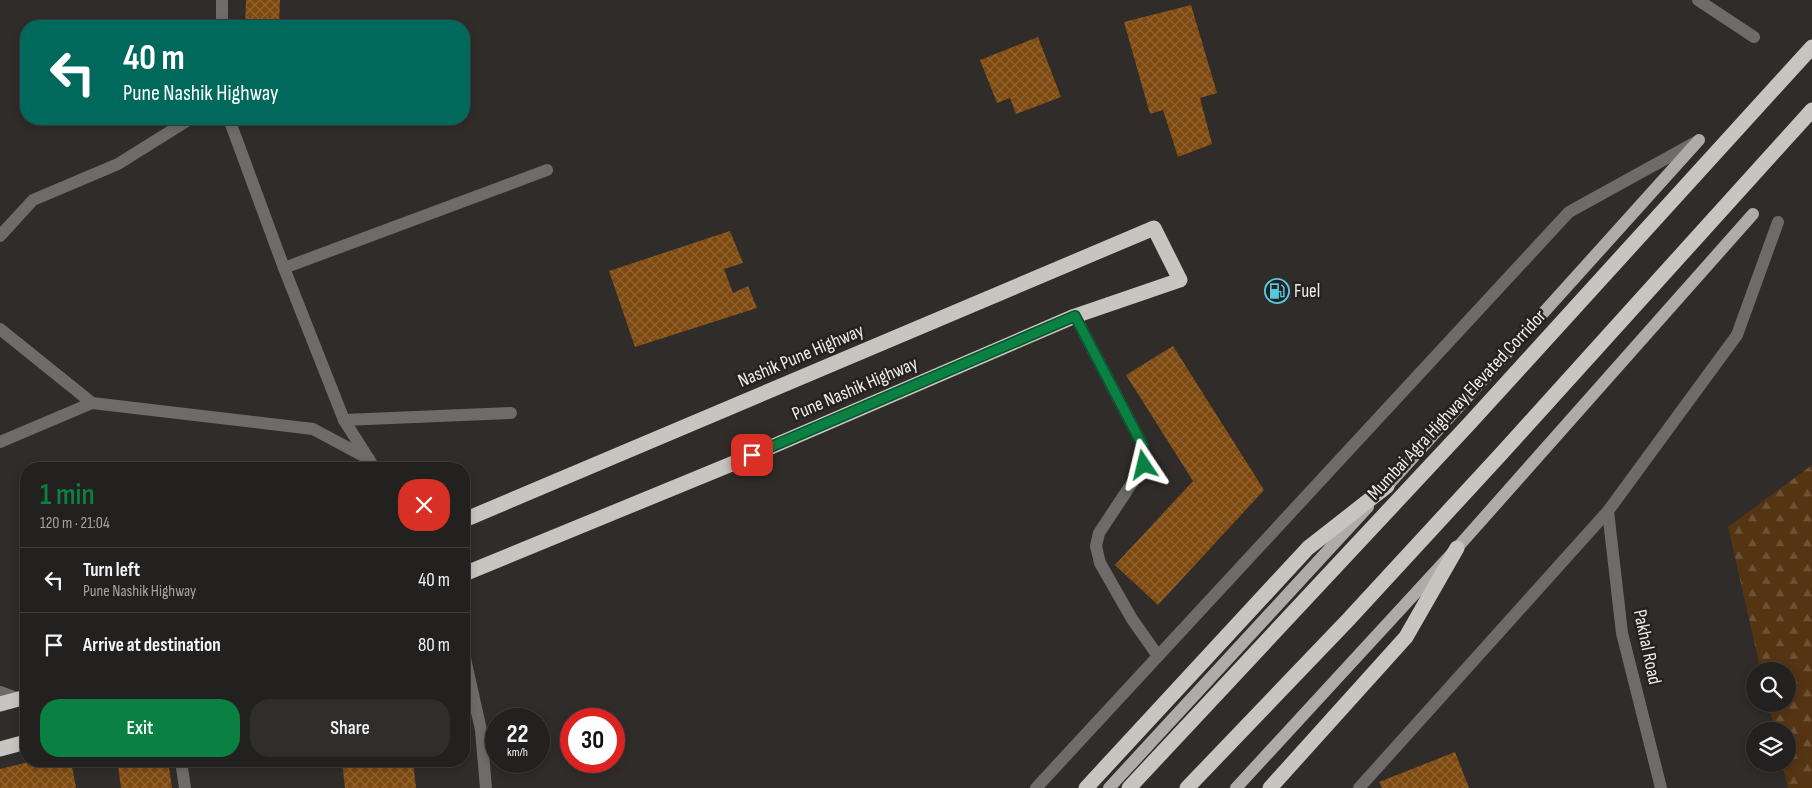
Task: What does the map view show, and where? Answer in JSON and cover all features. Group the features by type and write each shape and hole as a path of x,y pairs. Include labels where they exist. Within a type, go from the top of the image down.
{"highway":[{"name":"Mumbai Agra Highway Elevated Corridor","path":"1128,788 1469,424 1812,47"},
{"path":"1187,788 1362,606 1812,110"},
{"name":"Pune Nashik Highway","path":"470,572 734,463 1075,316 1180,280 1154,228"},
{"name":"Nashik Pune Highway","path":"470,517 1154,228"},
{"path":"1086,788 1308,548 1387,486"},
{"path":"1270,788 1406,637 1456,548"},
{"path":"0,704 20,699"},
{"path":"0,749 20,744"}],"main road":[{"path":"1109,788 1387,486 1699,140"},
{"path":"1236,788 1456,548 1753,214"}],"street":[{"path":"222,0 222,20"},
{"path":"1698,0 1754,37"},
{"path":"0,236 34,200 118,164 180,125"},
{"path":"231,125 284,268 344,420 371,462"},
{"path":"1036,788 1569,212 1699,140"},
{"path":"284,268 546,170"},
{"path":"1359,788 1608,511 1737,335 1778,222"},
{"path":"1075,316 1143,446 1144,465 1099,534 1096,546 1100,563 1132,619 1158,656"},
{"path":"0,329 92,403"},
{"path":"0,442 92,403 313,429 369,462"},
{"path":"344,420 511,414"},
{"name":"Pakhal Road","path":"1608,511 1622,633 1661,788"},
{"path":"470,681 481,730 486,788"},
{"path":"0,692 20,697"},
{"path":"182,767 185,788"}],"green space":[{"path":"1812,465 1812,788 1788,788 1784,772 1796,772 1796,722 1773,722 1770,712 1796,712 1796,662 1759,662 1728,527"}],"building":[{"path":"246,0 280,0 279,20 245,20"},
{"path":"1191,5 1217,93 1200,98 1212,144 1178,157 1163,110 1150,114 1124,22"},
{"path":"1038,37 1061,97 1016,114 1010,98 997,103 980,60"},
{"path":"730,231 743,263 724,269 733,293 748,286 757,308 635,347 609,271"},
{"path":"1173,346 1264,490 1158,605 1115,565 1193,481 1126,375"},
{"path":"1455,752 1469,788 1382,788 1379,782"},
{"path":"20,764 20,767 72,767 76,788 0,788 0,769"},
{"path":"118,767 169,767 172,788 121,788"},
{"path":"343,767 414,767 416,788 345,788"}],"place":[{"name":"Fuel","path":"1277,291"}],"route":[{"path":"752,455 1075,316 1143,446 1144,465"}]}
